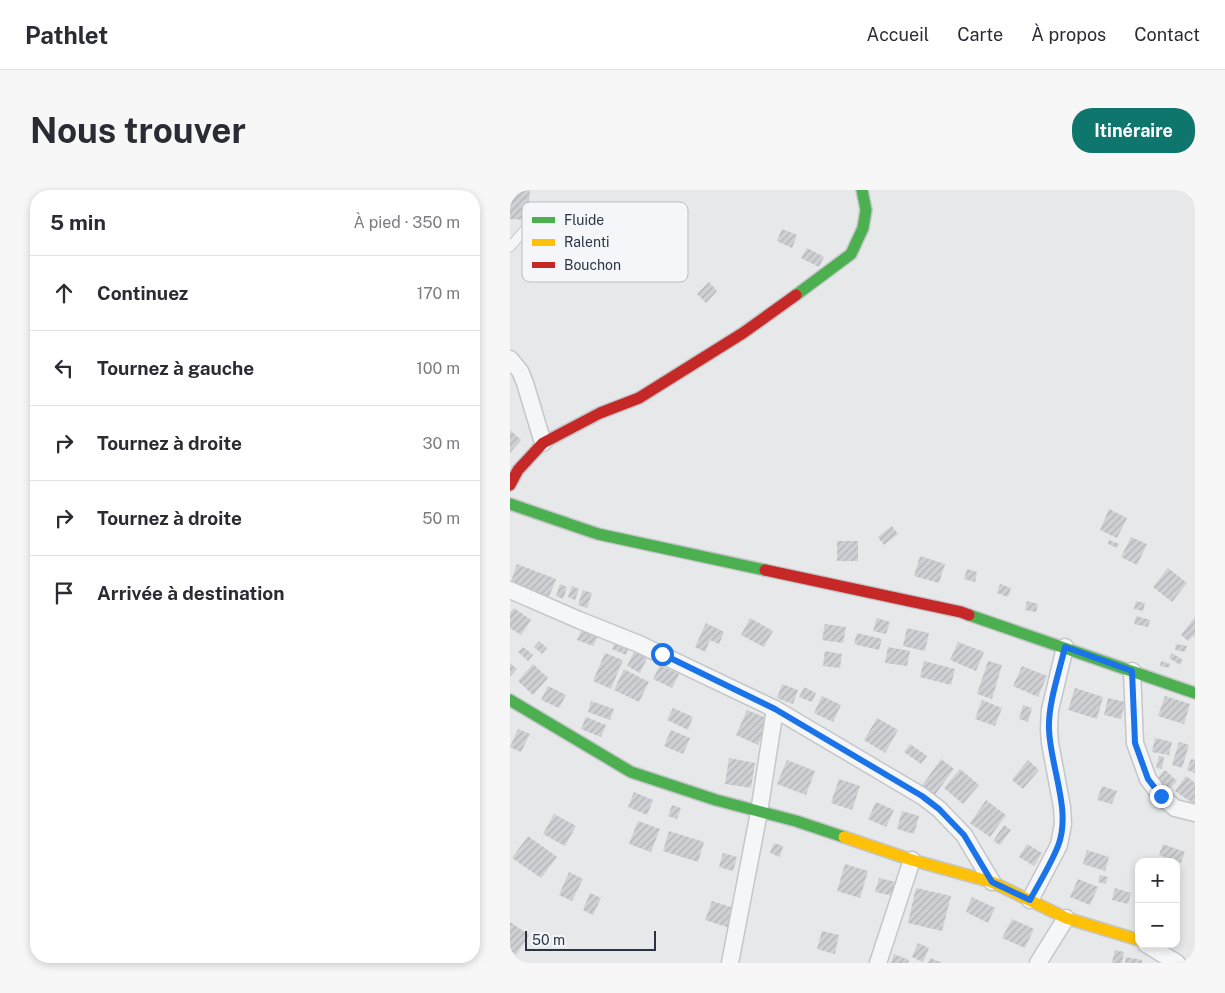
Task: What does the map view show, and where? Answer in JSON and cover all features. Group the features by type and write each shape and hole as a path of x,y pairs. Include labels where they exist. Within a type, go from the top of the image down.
{"street":[{"path":"510,485 518,470 543,443 600,412 639,398 743,333 851,254 863,228 866,210 862,190"},
{"path":"510,359 520,371 525,383 543,443"},
{"path":"510,504 598,534 961,612 1195,693"},
{"path":"510,590 639,644 775,709 922,796 939,809 964,835 992,882"},
{"path":"1030,900 1059,845 1063,824 1049,729 1050,710 1065,647"},
{"path":"1132,671 1135,743 1148,779 1161,796 1175,808 1195,813"},
{"path":"510,700 631,772 716,800 796,821 912,860 992,882 1066,918 1135,939"},
{"path":"730,963 759,812 775,709"},
{"path":"878,963 912,860"},
{"path":"1038,963 1066,918"},
{"path":"1152,948 1176,963"}],"lane":[{"path":"510,247 522,234"}],"building":[{"path":"510,190 530,190 529,202 522,202 522,220 510,219"},
{"path":"782,229 797,235 792,248 777,241"},
{"path":"807,248 824,257 819,267 801,258"},
{"path":"709,282 717,291 706,303 697,294"},
{"path":"510,430 521,440 510,453"},
{"path":"1109,509 1127,518 1117,538 1100,530"},
{"path":"892,526 898,534 884,545 878,537"},
{"path":"1131,537 1147,544 1137,565 1121,557"},
{"path":"1109,540 1119,544 1117,548 1108,544"},
{"path":"837,541 858,541 858,561 837,561"},
{"path":"920,556 945,564 939,583 914,576"},
{"path":"517,564 556,579 549,597 511,582"},
{"path":"1168,568 1187,583 1172,602 1153,587"},
{"path":"967,569 977,572 975,582 964,579"},
{"path":"560,584 567,587 563,599 556,596"},
{"path":"1000,584 1011,588 1008,597 997,593"},
{"path":"572,586 579,589 575,600 568,597"},
{"path":"583,590 592,593 587,608 578,605"},
{"path":"1027,601 1038,604 1036,612 1025,610"},
{"path":"1136,601 1145,603 1143,611 1134,609"},
{"path":"514,608 531,620 521,635 510,628 510,613"},
{"path":"1136,616 1150,620 1148,627 1134,624"},
{"path":"1195,617 1195,637 1193,636 1188,641 1181,635"},
{"path":"750,618 773,631 764,647 741,635"},
{"path":"877,618 890,622 886,634 873,631"},
{"path":"706,623 724,632 719,644 710,640 705,652 695,647"},
{"path":"825,624 846,627 843,643 822,640"},
{"path":"907,628 929,633 925,651 903,646"},
{"path":"582,629 598,636 593,646 577,640"},
{"path":"857,633 882,639 879,650 854,644"},
{"path":"539,641 547,648 542,654 534,647"},
{"path":"616,641 629,647 626,655 612,649"},
{"path":"958,642 984,652 976,671 950,660"},
{"path":"1176,644 1187,646 1185,652 1175,650"},
{"path":"523,647 533,655 528,661 518,652"},
{"path":"888,647 910,651 907,666 885,663"},
{"path":"635,650 648,656 640,673 627,666"},
{"path":"825,651 842,654 840,668 823,666"},
{"path":"605,653 623,660 611,689 593,681"},
{"path":"1172,653 1183,660 1180,665 1169,658"},
{"path":"924,661 955,669 951,685 920,677"},
{"path":"988,661 1002,665 992,699 977,694"},
{"path":"1161,661 1170,664 1169,668 1160,666"},
{"path":"510,663 517,669 510,677"},
{"path":"533,664 548,678 533,695 518,681"},
{"path":"660,665 679,674 672,688 653,679"},
{"path":"1022,666 1047,676 1038,697 1013,686"},
{"path":"624,669 649,682 639,702 614,690"},
{"path":"782,684 798,690 793,704 777,698"},
{"path":"548,686 566,695 559,708 541,700"},
{"path":"804,687 816,693 812,702 799,697"},
{"path":"1075,688 1103,697 1097,719 1068,710"},
{"path":"822,696 841,705 833,722 814,713"},
{"path":"1165,696 1190,704 1184,724 1158,716"},
{"path":"1108,698 1125,702 1121,719 1104,715"},
{"path":"982,700 1002,708 995,726 975,719"},
{"path":"591,701 614,709 610,720 588,712"},
{"path":"1023,705 1032,708 1028,722 1019,719"},
{"path":"673,708 693,717 688,730 667,720"},
{"path":"747,710 769,719 758,745 736,735"},
{"path":"586,717 606,725 601,737 581,729"},
{"path":"877,718 898,730 885,753 864,740"},
{"path":"518,729 530,734 521,752 510,747"},
{"path":"671,730 690,738 683,754 664,746"},
{"path":"1155,738 1172,742 1169,755 1152,752"},
{"path":"1179,742 1189,745 1182,768 1172,765"},
{"path":"910,744 927,756 921,764 904,752"},
{"path":"1159,756 1164,757 1162,769 1156,768"},
{"path":"729,758 755,763 751,788 725,784"},
{"path":"941,759 954,769 934,796 921,787"},
{"path":"1191,759 1195,760 1195,773 1187,770"},
{"path":"787,760 815,771 806,795 777,784"},
{"path":"1028,760 1039,770 1023,789 1012,780"},
{"path":"960,769 979,785 963,804 944,788"},
{"path":"1165,770 1177,781 1167,791 1156,780"},
{"path":"1186,776 1195,783 1194,804 1175,791"},
{"path":"839,779 860,786 852,810 831,803"},
{"path":"1102,786 1117,791 1112,804 1097,800"},
{"path":"634,792 653,800 647,815 628,807"},
{"path":"986,800 1006,815 990,837 970,823"},
{"path":"876,802 894,810 886,827 868,819"},
{"path":"672,805 681,808 677,819 668,816"},
{"path":"902,811 919,816 914,834 897,829"},
{"path":"554,814 576,826 565,846 543,834"},
{"path":"638,821 660,829 651,852 629,844"},
{"path":"1004,825 1011,830 1000,845 993,841"},
{"path":"669,831 704,842 698,862 663,851"},
{"path":"528,836 557,857 541,878 512,858"},
{"path":"774,843 783,846 780,857 770,853"},
{"path":"1027,844 1042,853 1034,866 1019,857"},
{"path":"1163,844 1185,852 1181,863 1180,858 1167,858 1159,855"},
{"path":"1087,850 1109,857 1105,871 1083,864"},
{"path":"723,853 737,857 733,871 719,867"},
{"path":"845,864 868,871 860,898 837,891"},
{"path":"569,872 583,879 572,901 559,895"},
{"path":"1100,875 1108,877 1106,884 1098,882"},
{"path":"879,878 896,882 893,896 875,892"},
{"path":"1078,879 1098,887 1090,905 1070,897"},
{"path":"916,888 951,896 942,931 908,923"},
{"path":"1115,888 1131,893 1128,904 1112,900"},
{"path":"590,893 601,898 593,915 583,910"},
{"path":"972,897 995,908 988,923 966,912"},
{"path":"712,901 737,909 730,928 705,920"},
{"path":"1012,919 1034,929 1025,948 1002,938"},
{"path":"510,922 529,935 516,955 510,950"},
{"path":"822,931 839,935 835,954 817,949"},
{"path":"918,943 929,948 923,962 912,957"},
{"path":"1115,950 1124,952 1122,963 1112,963"},
{"path":"894,954 909,960 908,963 891,963"},
{"path":"1126,957 1142,960 1142,963 1125,963"},
{"path":"930,958 943,963 928,963"}],"traffic: fast":[{"path":"796,295 851,254 863,228 866,210 862,190"},
{"path":"510,504 598,534 765,570"},
{"path":"969,615 1195,693"},
{"path":"510,700 631,772 716,800 796,821 844,837"}],"traffic: slow":[{"path":"844,837 912,860 992,882 1066,918 1135,939"}],"traffic: jam":[{"path":"510,485 518,470 543,443 600,413 639,398 743,333 796,295"},
{"path":"765,570 969,615"}],"route":[{"path":"662,654 775,709 922,796 939,809 964,835 992,882 1030,900 1059,845 1063,824 1049,729 1050,710 1065,647 1132,671 1135,743 1148,779 1161,796"}]}
